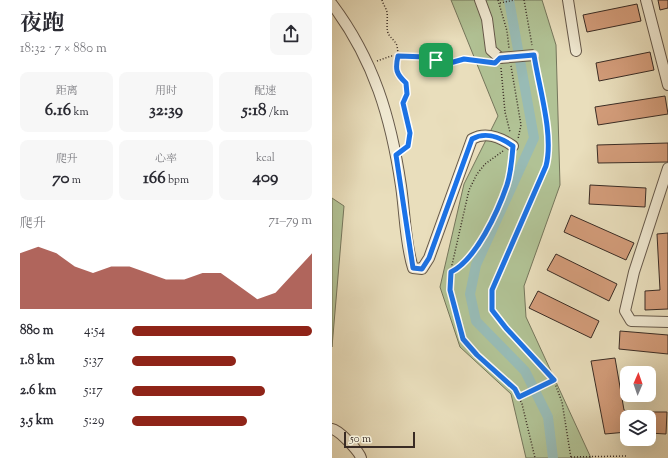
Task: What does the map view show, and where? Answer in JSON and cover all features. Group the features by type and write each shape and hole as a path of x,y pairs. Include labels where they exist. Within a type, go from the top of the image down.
{"lane":[{"path":"480,0 487,19 491,50 505,59 534,55"},
{"path":"568,0 576,51"},
{"path":"646,0 665,61 668,85"},
{"path":"332,4 350,28 369,65 381,94 393,135 410,260 413,268 422,269 429,258 472,139 481,134 502,138 513,146"},
{"path":"668,168 634,272 625,311 631,322 668,322"},
{"path":"332,429 336,430 349,442 361,458"}],"path":[{"path":"382,0 387,12 386,24 389,35 396,44 398,56 395,69 398,76 406,83 407,94 403,103 410,133 408,146 396,155"},
{"path":"498,0 507,31 509,52"},
{"path":"499,3 514,0"},
{"path":"524,0 548,133 549,153 546,166 492,290 492,310 506,328 554,380 562,402 571,458 626,456"},
{"path":"369,65 391,56 427,57 450,63 464,59 495,63 505,59"},
{"path":"451,272 459,268 477,249 507,185 513,146 505,112 505,59"},
{"path":"505,59 521,124 519,136 513,146 496,155 485,164 472,184 451,272 450,290 463,339 477,355 515,389 519,397 535,458"},
{"path":"519,397 554,380"}],"green space":[{"path":"451,0 542,0 556,45 560,185 524,286 526,317 591,458 526,458 511,394 460,347 440,287 464,184 498,116"},
{"path":"332,198 344,206 332,347"}],"building":[{"path":"658,0 668,0 668,8 660,10"},
{"path":"637,4 641,21 587,32 583,15"},
{"path":"650,52 654,70 599,81 596,63"},
{"path":"665,96 668,114 598,125 595,107"},
{"path":"668,143 668,162 598,163 597,145"},
{"path":"590,185 646,188 645,207 589,204"},
{"path":"571,215 634,243 626,260 564,232"},
{"path":"668,233 668,309 645,310 645,291 660,290 657,234"},
{"path":"556,254 617,284 609,301 547,270"},
{"path":"538,291 599,321 591,338 529,308"},
{"path":"620,331 668,335 668,354 619,349"},
{"path":"615,358 620,387 620,402 623,402 624,410 620,410 620,433 605,434 591,361"},
{"path":"656,412 667,412 666,434 656,433"}],"waterway":[{"path":"509,0 534,138 476,265 470,294 476,321 525,371 548,417 553,458"}],"route":[{"path":"534,55 548,133 549,153 546,166 492,290 492,310 506,328 554,380 519,397 515,389 477,355 463,339 456,319 450,290 451,272 459,268 470,254 477,249 496,211 507,185 513,146 502,138 481,134 472,139 429,258 422,269 413,268 410,260 402,187 396,155 408,146 410,133 409,123 405,114 403,103 407,94 406,83 398,76 395,69 398,56 427,57 436,60 443,63 450,63 464,59 495,63 500,58 534,55"}]}
